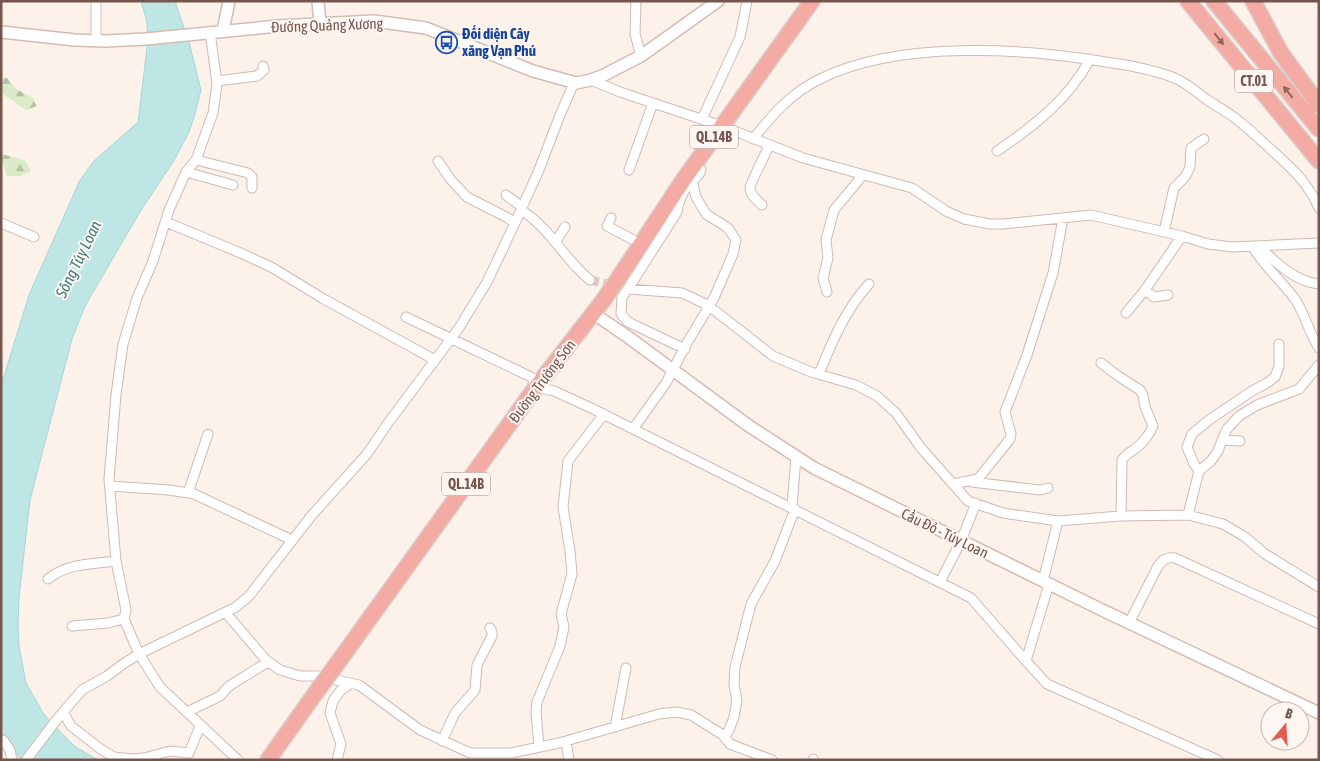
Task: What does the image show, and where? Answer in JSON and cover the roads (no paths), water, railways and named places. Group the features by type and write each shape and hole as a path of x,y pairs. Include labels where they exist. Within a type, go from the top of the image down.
{"highway":[{"name":"Đường Trường Sơn","path":"268,760 536,387 597,308 624,282 641,244 694,164 812,1"},
{"name":"CT.01","path":"1188,1 1319,161"},
{"name":"CT.01","path":"1214,1 1319,129"},
{"path":"1253,1 1281,53 1319,105"}],"street":[{"path":"1,32 96,41 96,1"},
{"path":"223,31 229,1"},
{"path":"318,1 320,24"},
{"path":"636,1 635,34 641,56"},
{"name":"Đường Quảng Xương","path":"96,41 146,39 278,26 374,21 426,28 533,71 574,83 591,80 641,56 718,1"},
{"path":"702,119 740,37 747,1"},
{"path":"206,33 217,81 213,112 196,160 186,172 169,210 153,261 137,298 123,344 116,395 109,479 116,561 126,610 124,619 139,654 160,687 238,760"},
{"path":"753,139 782,104 804,88 830,74 867,62 950,52 1024,52 1090,59 1141,68 1174,78 1189,85 1208,101 1236,118 1298,174 1311,192 1319,208"},
{"path":"997,151 1038,121 1060,101 1074,85 1090,59"},
{"path":"217,81 257,76 264,70 263,66"},
{"path":"591,80 653,104 722,126 803,158 912,188 946,211 964,219 990,224 1091,215 1182,236 1208,244 1232,248 1319,243"},
{"path":"26,760 60,715 82,690 107,676 139,654 226,613 249,596 312,515 368,454 450,339 487,282 539,170 574,83"},
{"path":"629,170 653,104"},
{"path":"1164,232 1174,188 1185,177 1190,167 1191,148 1204,139"},
{"path":"762,204 752,196 750,185 769,145"},
{"path":"196,160 248,173 252,177 252,188"},
{"path":"438,161 451,180 467,197 498,212 515,223"},
{"path":"684,349 628,322 621,314 624,282 677,212 678,205 690,182 697,179 701,170 694,164"},
{"path":"186,172 233,185"},
{"path":"827,292 823,278 828,258 826,240 834,210 863,175"},
{"path":"633,429 666,383 710,306 733,254 736,240 728,228 706,214 696,197 693,184 690,182"},
{"path":"506,195 556,241 576,268 590,280"},
{"path":"611,218 607,226 641,244"},
{"path":"953,484 978,479 1010,439 1011,434 1005,412 1027,354 1053,274 1063,218"},
{"path":"166,222 273,268 435,360"},
{"path":"1,223 34,237"},
{"path":"556,241 566,227"},
{"path":"1126,313 1145,290 1182,236"},
{"path":"1257,247 1296,276 1319,284"},
{"path":"1257,247 1260,260 1295,300 1319,348"},
{"path":"624,282 682,293 710,306 773,356 819,374 856,385 877,396 896,413 921,448 968,501 1003,513 1058,521 1121,516 1188,515 1223,524 1245,537 1265,554 1319,588"},
{"path":"819,374 844,317 869,284"},
{"path":"1145,290 1154,297 1168,295"},
{"name":"Cầu Đỏ - Túy Loan","path":"597,308 628,337 672,370 749,426 814,468 1046,583 1319,713"},
{"path":"406,317 534,378 533,385 536,387 554,390 604,414 971,598 1047,684 1218,760"},
{"path":"1199,470 1194,464 1187,447 1192,434 1208,420 1275,376 1279,366 1279,344"},
{"path":"1101,362 1142,392 1153,426 1139,446 1125,455 1122,460 1121,516"},
{"path":"1188,515 1199,470 1211,461 1218,451 1227,429 1239,416 1265,401 1299,389 1319,365"},
{"path":"539,747 536,712 538,702 560,646 564,627 561,614 572,574 563,507 568,461 604,414"},
{"path":"188,493 208,434"},
{"path":"1222,440 1240,440"},
{"path":"724,736 729,730 734,717 736,701 734,686 735,666 751,604 775,561 793,508 796,457"},
{"path":"969,482 1040,490 1048,488"},
{"path":"110,486 188,493 208,500 292,540"},
{"path":"940,582 961,541 976,503"},
{"path":"1026,661 1046,583 1058,521"},
{"path":"1129,623 1157,568 1162,560 1167,557 1175,558 1319,624"},
{"path":"48,579 71,566 116,561"},
{"path":"226,613 268,662 280,670 300,676 318,676 359,685 420,730 470,752 511,756 660,714 676,712 691,715 724,736 730,744 772,760"},
{"path":"72,626 108,623 124,619"},
{"path":"442,741 455,713 475,690 477,665 492,636 490,628"},
{"path":"187,712 220,696 229,686 268,662"},
{"path":"615,727 626,668"},
{"path":"337,760 341,744 330,714 333,700 341,690 351,683"},
{"path":"60,715 92,743 114,756 126,759 144,758 170,751 189,753 200,726"},
{"path":"1,740 10,750 12,760"},
{"path":"566,741 570,760"}],"water":[{"name":"Sông Túy Loan","path":"141,1 175,1 190,46 201,90 189,132 173,162 140,212 85,306 72,339 30,500 19,597 19,646 26,683 43,713 50,721 74,746 98,760 21,760 1,733 1,386 29,295 80,180 94,161 138,122 148,40 147,22"}],"tunnel":[{"path":"590,280 628,289"}],"place":[{"name":"Đối diện Cây xăng Vạn Phú","path":"446,42"}]}
